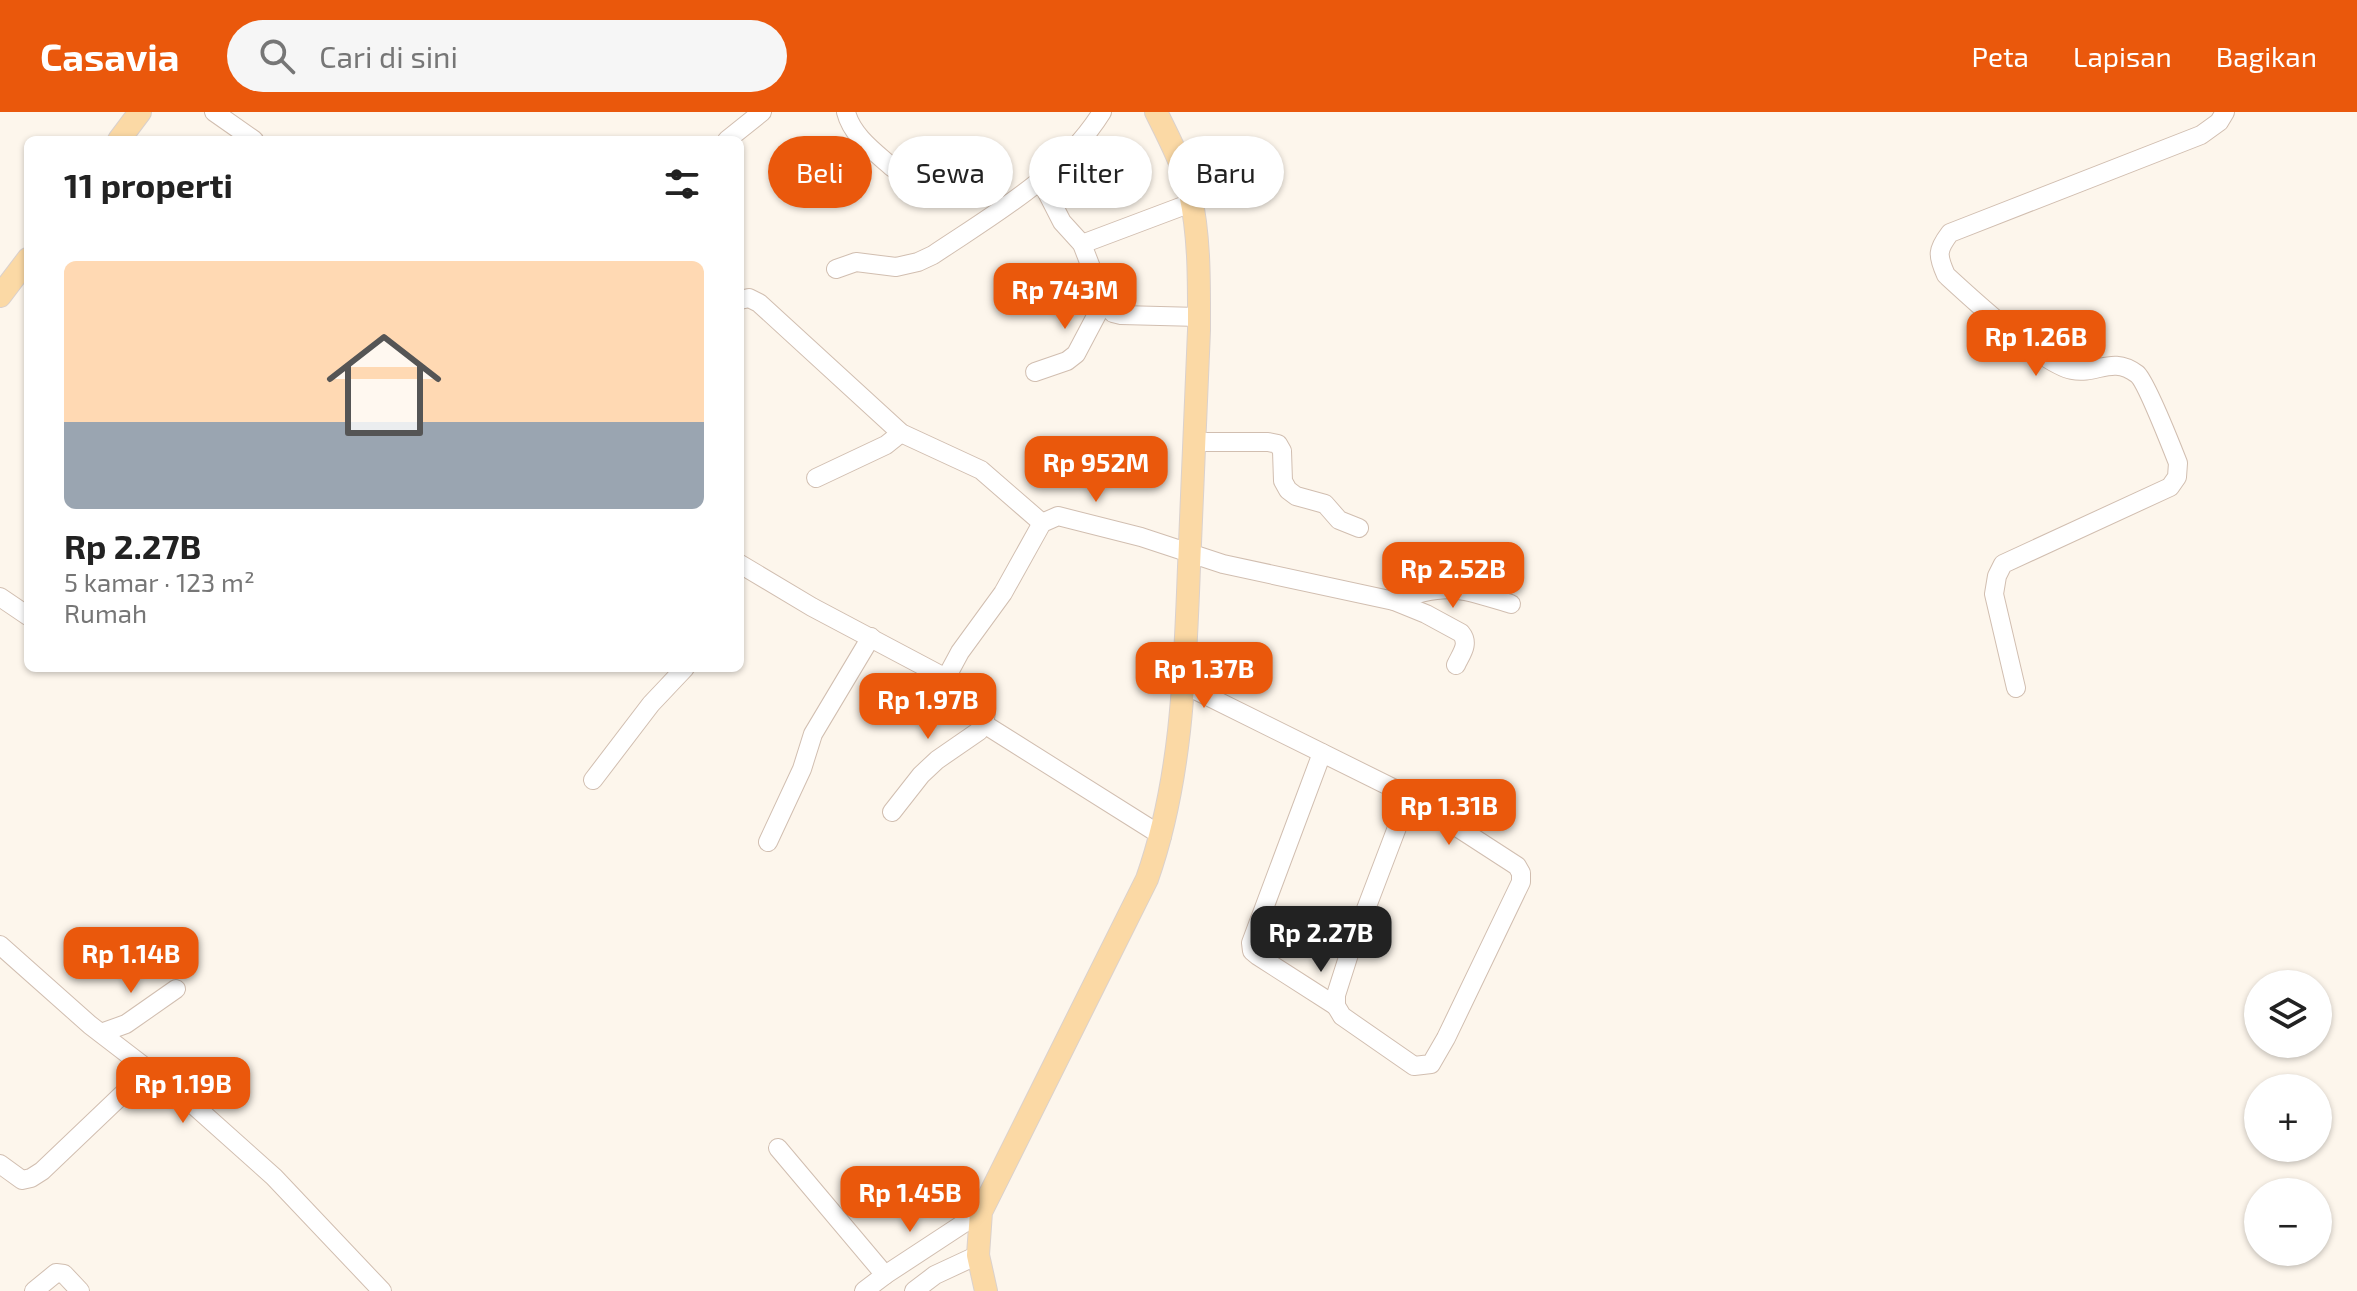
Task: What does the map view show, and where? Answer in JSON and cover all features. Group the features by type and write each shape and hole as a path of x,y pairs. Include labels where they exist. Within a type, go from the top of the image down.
{"main road":[{"path":"122,136 140,112"},
{"path":"1156,112 1168,136"},
{"path":"986,1291 978,1255 981,1212 1135,905 1162,836 1185,685 1199,317 1198,239 1192,208"},
{"path":"2,288 24,263"}],"street":[{"path":"214,112 248,136"},
{"path":"732,136 762,112"},
{"path":"846,112 856,134 888,163"},
{"path":"1083,136 1102,112"},
{"path":"2016,688 1994,594 2003,564 2170,487 2177,477 2178,463 2140,376 2113,364 2085,371 2073,370 2046,359 1946,275 1938,258 1942,243 1950,233 2201,135 2219,122 2225,112"},
{"path":"836,269 856,262 896,267 918,262 1029,189"},
{"path":"1055,208 1062,222 1082,244 1104,301 1113,313 1199,317"},
{"path":"1082,244 1178,208"},
{"path":"744,299 759,303 901,433 981,470 1042,523"},
{"path":"1035,372 1067,361 1076,354 1104,301"},
{"path":"816,478 874,451 901,433"},
{"path":"1195,442 1278,444 1282,451 1283,481 1288,490 1296,496 1325,504 1339,520 1359,528"},
{"path":"946,678 960,652 1003,593 1042,523 1058,516 1131,534 1223,564 1394,601 1461,633 1465,647 1456,665"},
{"path":"744,566 812,607 946,678 983,707 986,712 979,731 937,760 892,812"},
{"path":"1394,601 1427,590 1449,588 1511,604"},
{"path":"0,597 24,613"},
{"path":"768,842 802,769 813,734 871,637"},
{"path":"593,780 651,704 681,672"},
{"path":"1185,685 1409,796 1517,866 1521,882 1431,1064 1414,1066 1342,1016 1336,1006 1252,951 1251,943 1322,753"},
{"path":"984,724 1162,836"},
{"path":"1336,1006 1336,995 1350,951 1409,796"},
{"path":"0,945 101,1033 189,1101 274,1177 382,1291"},
{"path":"101,1033 126,1024 176,989"},
{"path":"0,1164 22,1180 31,1178 149,1069"},
{"path":"778,1148 885,1275"},
{"path":"864,1291 981,1212"},
{"path":"914,1291 935,1275 978,1255"},
{"path":"34,1291 56,1273 64,1274 80,1291"}]}
